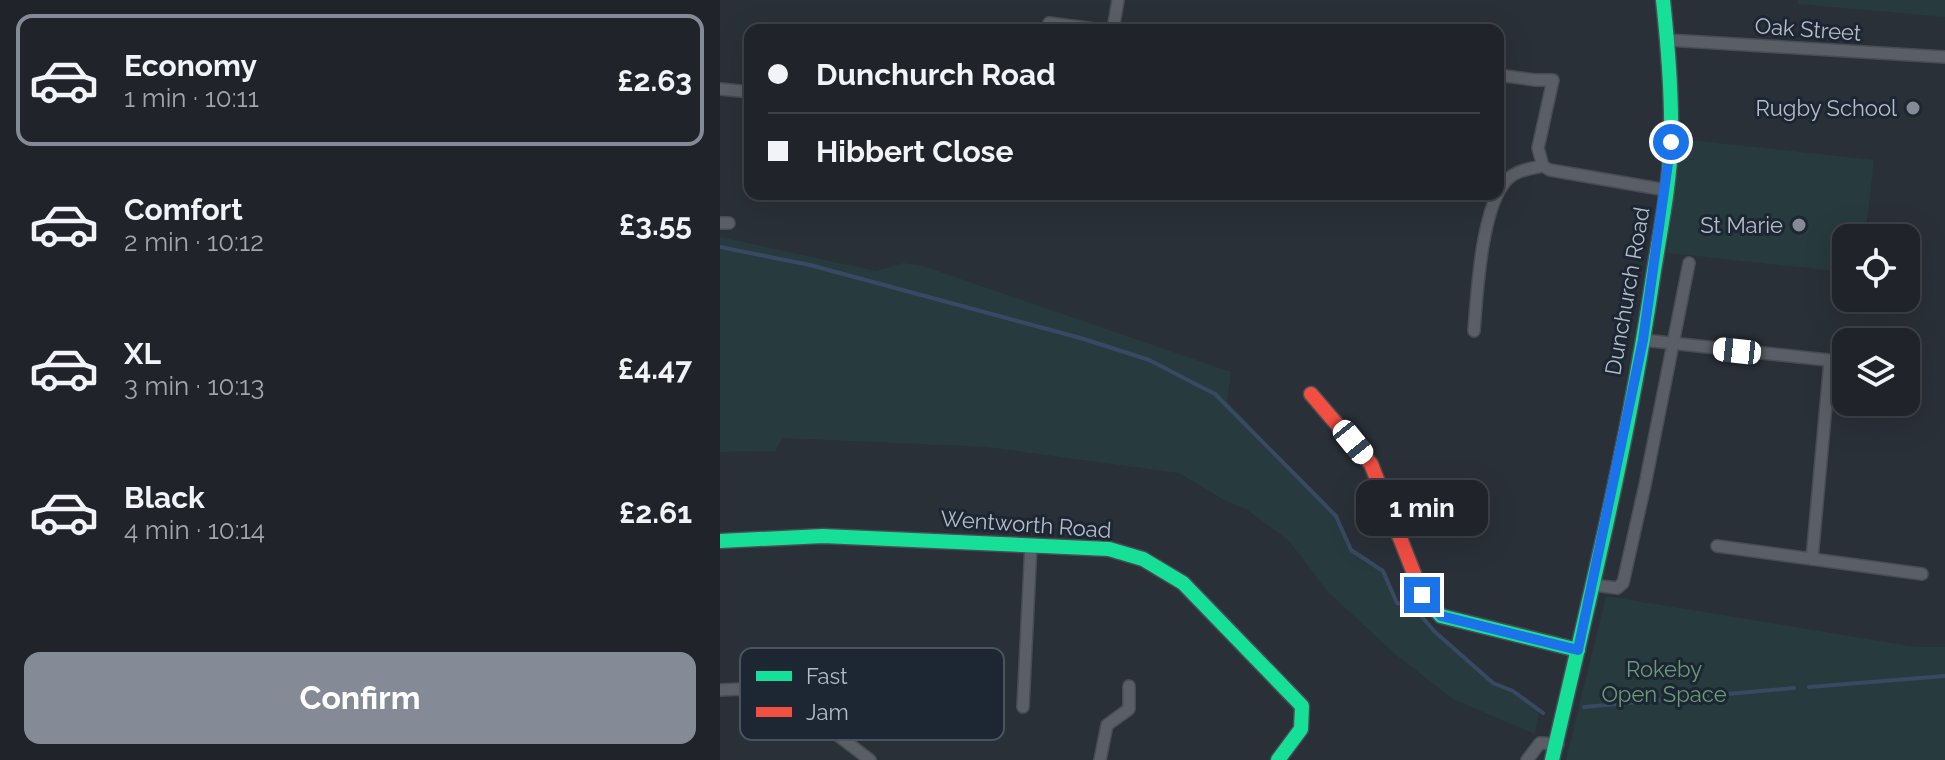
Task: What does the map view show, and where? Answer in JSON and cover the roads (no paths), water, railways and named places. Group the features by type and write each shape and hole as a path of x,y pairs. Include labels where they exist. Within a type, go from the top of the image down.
{"main road":[{"name":"Dunchurch Road","path":"1552,760 1593,585 1643,340 1666,190 1671,142 1668,40 1663,0"},
{"path":"1311,394 1371,464 1422,595 1441,616 1578,650"},
{"name":"Wentworth Road","path":"720,541 823,536 1031,544 1109,549 1143,559 1183,583 1302,706 1304,719 1300,734 1278,760"}],"street":[{"path":"1114,24 1118,0"},
{"path":"1049,23 1057,24"},
{"name":"Oak Street","path":"1668,40 1945,57"},
{"path":"1504,76 1553,80 1538,148 1543,166 1550,170 1666,190"},
{"path":"720,89 744,91"},
{"path":"1504,182 1513,175 1543,166"},
{"path":"1474,331 1486,225 1496,200"},
{"path":"1593,585 1617,588 1623,583 1689,262"},
{"path":"1643,340 1830,361 1812,559"},
{"path":"1023,707 1031,544"},
{"path":"1717,546 1922,574"},
{"path":"1100,760 1107,725 1129,709 1129,686"},
{"path":"720,690 740,689"},
{"path":"844,740 870,760"},
{"path":"1527,760 1540,743 1558,744"}],"waterway":[{"path":"720,247 810,265 1084,339 1149,360 1215,394 1336,516 1351,550 1383,571 1397,603 1412,605 1434,631 1493,683 1513,691 1543,713"},
{"path":"1809,687 1945,676"},
{"path":"1584,707 1794,688"}],"place":[{"name":"Rugby School","path":"1913,108"},
{"name":"St Marie","path":"1799,225"}],"park label":[{"name":"Rokeby Open Space","path":"1664,682"}]}
